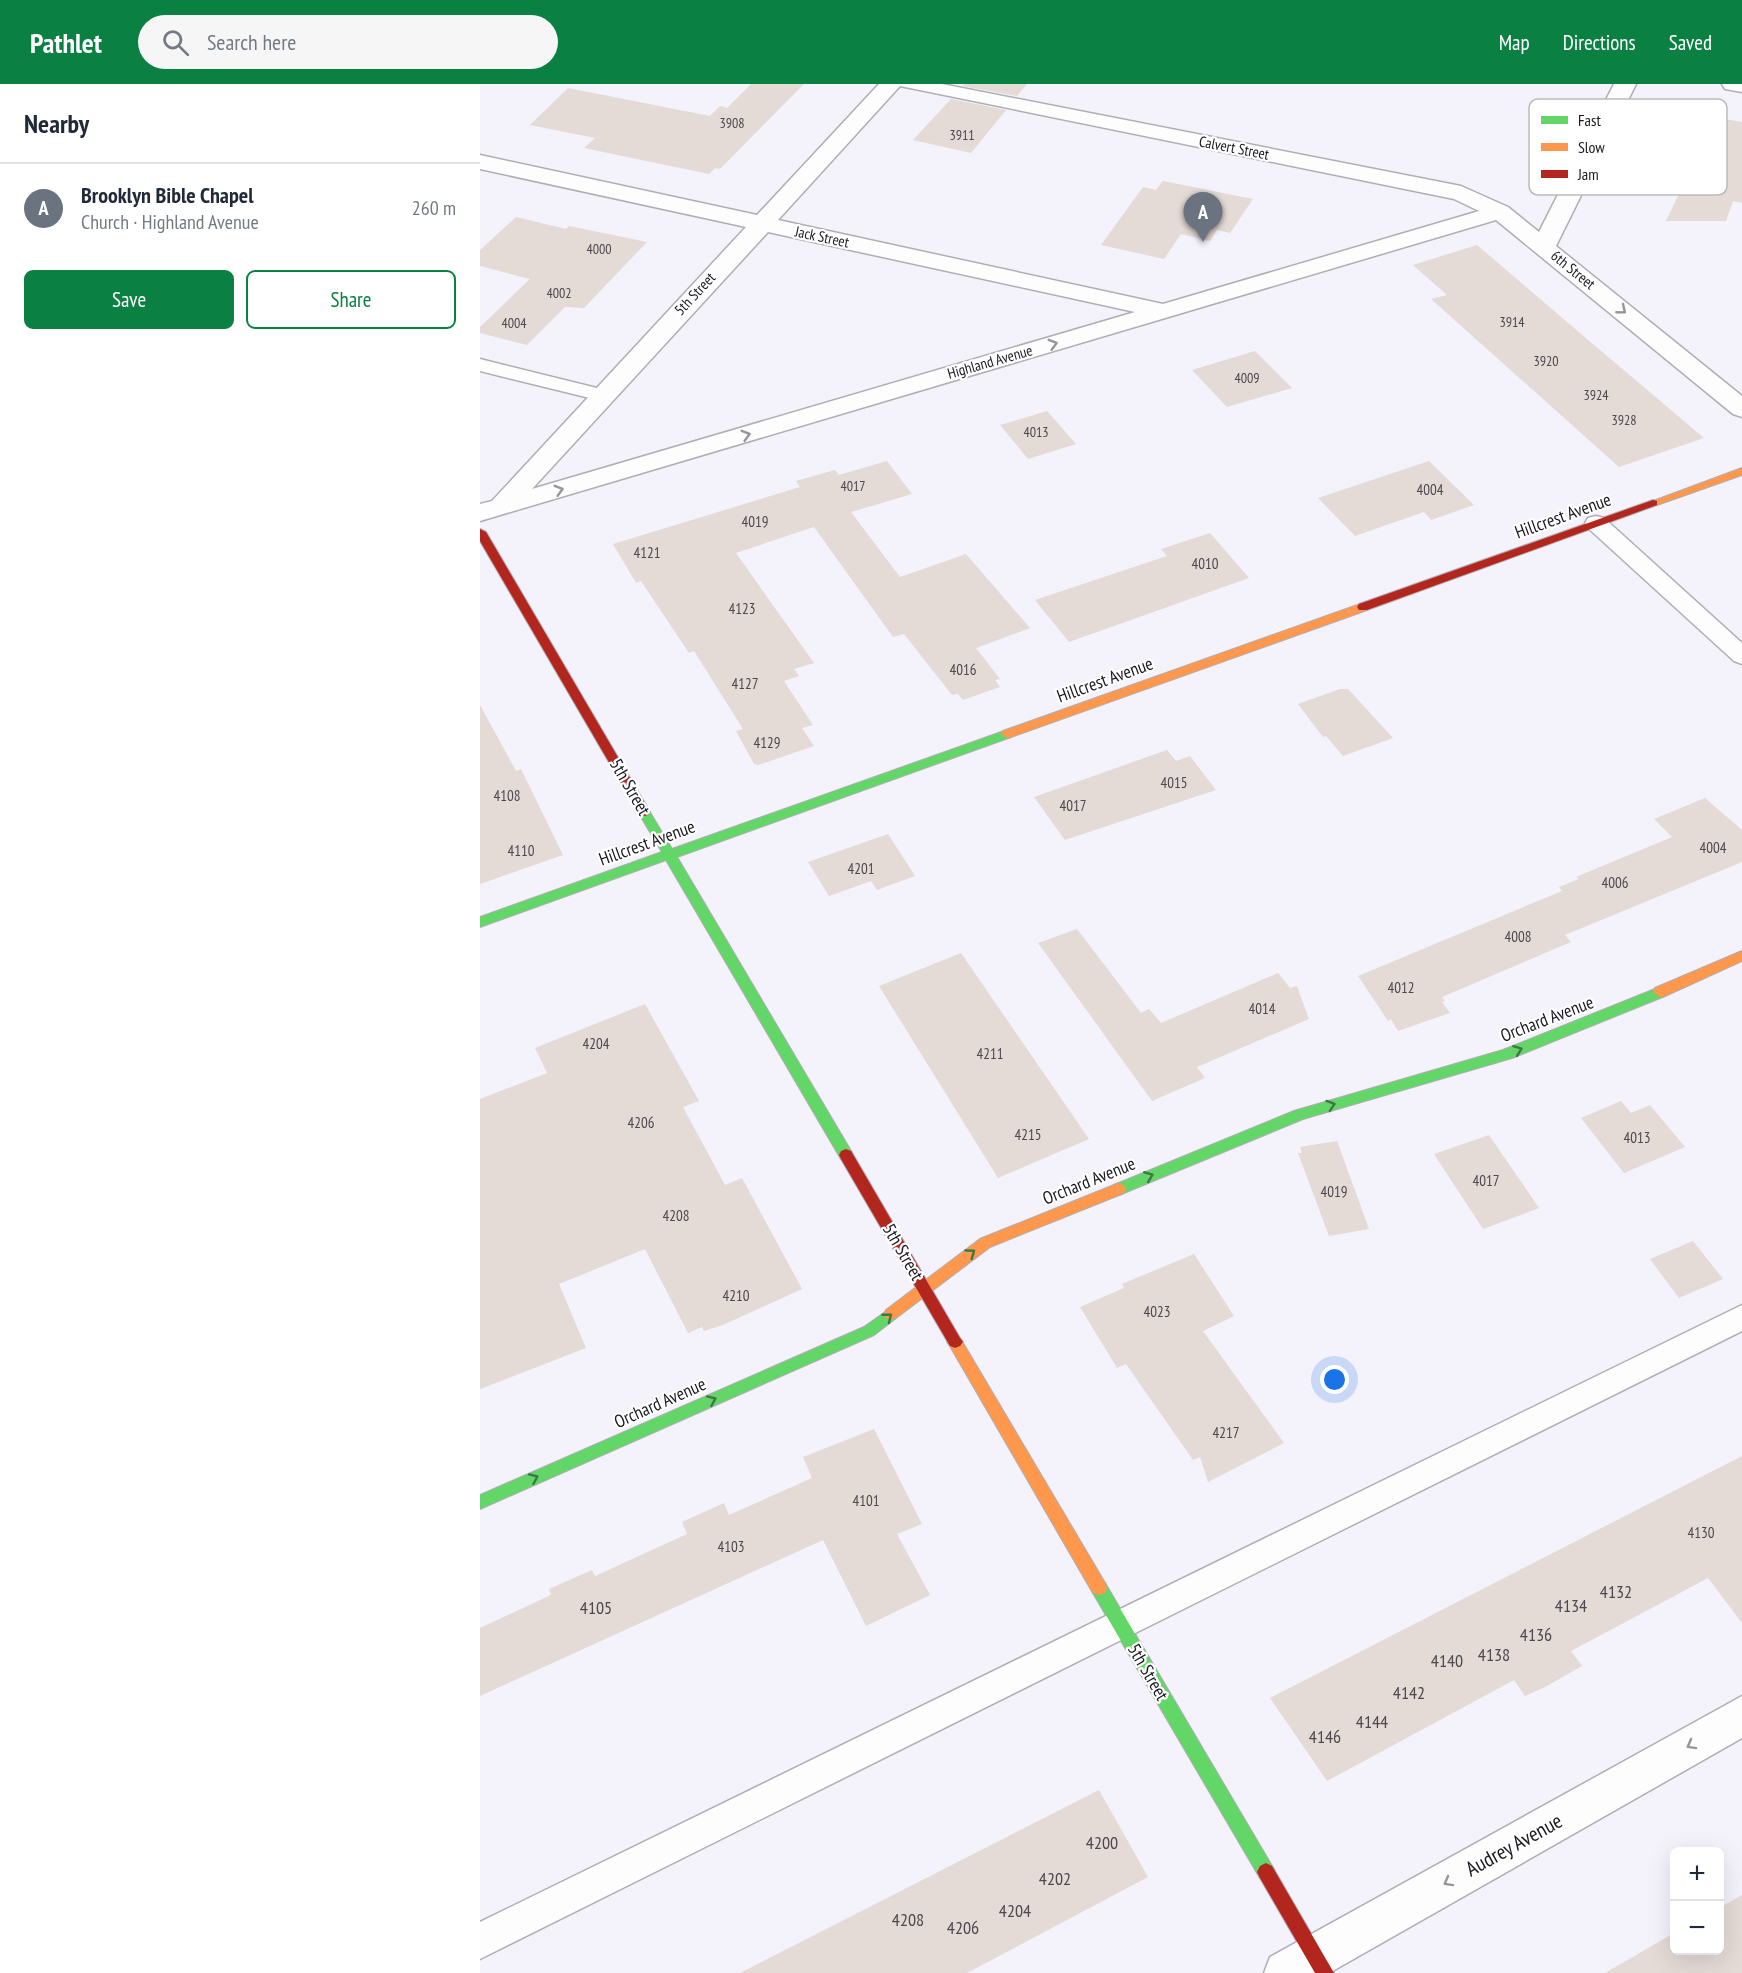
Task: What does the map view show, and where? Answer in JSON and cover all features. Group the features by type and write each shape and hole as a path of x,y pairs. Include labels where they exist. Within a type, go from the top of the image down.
{"street":[{"name":"5th Street","path":"491,510 602,395 891,84"},
{"name":"Calvert Street","path":"909,84 1461,193 1500,212 1544,246"},
{"name":"6th Street","path":"1618,99 1626,84"},
{"path":"1733,84 1742,86"},
{"name":"Jack Street","path":"480,162 1164,311"},
{"name":"6th Street","path":"1570,195 1544,246 1742,409"},
{"name":"Highland Avenue","path":"491,510 1500,212"},
{"name":"Hillcrest Avenue","path":"480,922 1742,471"},
{"name":"5th Street","path":"480,532 1120,1624 1309,1967"},
{"name":"Orchard Avenue","path":"480,1502 869,1331 986,1243 1277,1124 1360,1095 1507,1054 1573,1029 1742,956"},
{"name":"Audrey Avenue","path":"1309,1967 1742,1716"}],"lane":[{"path":"480,365 602,395"},
{"path":"1596,523 1742,656"},
{"path":"480,1941 1742,1317"}],"building":[{"path":"751,84 804,84 720,169 715,168 709,174 584,148 595,138 530,125 568,88 710,116 720,106 727,108"},
{"path":"965,84 1027,84 1017,96 963,86"},
{"path":"951,99 1006,110 971,153 913,140"},
{"path":"1727,119 1742,122 1742,203 1733,201 1726,221 1666,221 1678,195 1727,195"},
{"path":"1163,181 1253,199 1230,233 1217,230 1210,241 1181,234 1164,259 1101,245 1143,187 1156,190"},
{"path":"516,217 566,229 569,226 647,242 584,308 565,307 527,345 480,333 480,327 530,279 480,266 480,250"},
{"path":"1477,245 1704,438 1619,467 1431,299 1447,295 1413,265"},
{"path":"1255,351 1292,388 1227,407 1192,370"},
{"path":"1047,411 1076,444 1028,459 1000,425"},
{"path":"887,461 912,494 851,512 900,577 966,554 1030,628 976,648 1000,679 995,680 1000,687 963,700 958,694 952,695 904,634 893,637 814,527 736,553 814,663 794,669 799,676 784,681 813,725 802,728 814,746 758,765 754,764 736,731 743,729 694,651 689,653 641,581 636,583 613,544 800,487 796,481 835,470 839,475"},
{"path":"1429,461 1474,505 1431,520 1424,512 1355,536 1318,498"},
{"path":"1210,533 1249,578 1069,642 1035,600 1167,556 1161,549"},
{"path":"1340,689 1348,689 1393,738 1343,756 1326,736 1323,737 1298,704"},
{"path":"480,705 516,771 521,769 563,855 480,884"},
{"path":"1167,750 1176,761 1190,756 1216,790 1065,840 1034,797"},
{"path":"1705,798 1742,830 1742,862 1565,935 1571,942 1442,997 1445,1001 1442,1002 1450,1013 1398,1031 1391,1019 1388,1021 1358,976 1562,891 1559,887 1579,879 1576,877 1672,837 1654,819"},
{"path":"888,834 915,876 877,890 871,881 829,896 808,862"},
{"path":"1077,929 1141,1013 1149,1009 1161,1023 1278,973 1290,988 1297,986 1309,1019 1197,1067 1205,1078 1152,1101 1038,943"},
{"path":"961,953 1089,1139 998,1178 879,986"},
{"path":"645,1004 699,1101 683,1107 725,1185 742,1178 802,1289 723,1325 704,1331 702,1327 688,1333 645,1249 559,1284 586,1348 480,1389 480,1099 547,1073 535,1048"},
{"path":"1621,1101 1631,1113 1650,1105 1685,1147 1624,1173 1581,1118"},
{"path":"1489,1135 1539,1208 1483,1229 1434,1154"},
{"path":"1337,1141 1369,1229 1329,1236 1298,1153 1302,1153 1300,1147"},
{"path":"1693,1241 1723,1279 1679,1298 1650,1259"},
{"path":"1194,1254 1234,1316 1203,1331 1284,1443 1208,1482 1200,1457 1193,1460 1126,1364 1117,1368 1080,1307 1124,1288 1122,1284"},
{"path":"874,1429 922,1524 897,1534 930,1595 866,1626 823,1540 480,1696 480,1628 551,1595 549,1589 592,1570 595,1576 687,1534 682,1522 724,1503 729,1515 812,1478 803,1457"},
{"path":"1742,1456 1742,1623 1708,1578 1571,1651 1582,1666 1545,1687 1525,1696 1514,1680 1327,1781 1270,1698"},
{"path":"1099,1790 1148,1877 967,1973 740,1973"},
{"path":"1742,1895 1742,1973 1605,1973 1670,1935 1670,1955 1724,1955 1724,1905"}],"traffic: fast":[{"path":"480,922 1007,734"},
{"path":"644,812 846,1155"},
{"path":"1119,1189 1299,1115 1507,1054 1660,992"},
{"path":"480,1502 869,1331 891,1314"},
{"path":"1099,1588 1266,1872"}],"traffic: slow":[{"path":"1653,503 1742,471"},
{"path":"1007,734 1363,607"},
{"path":"1660,992 1742,956"},
{"path":"891,1314 985,1243 1119,1189"},
{"path":"955,1342 1099,1588"}],"traffic: jam":[{"path":"1363,607 1653,503"},
{"path":"480,532 644,812"},
{"path":"846,1155 955,1342"},
{"path":"1266,1872 1325,1973"}],"place":[{"name":"Brooklyn Bible Chapel","path":"1203,242"}]}
